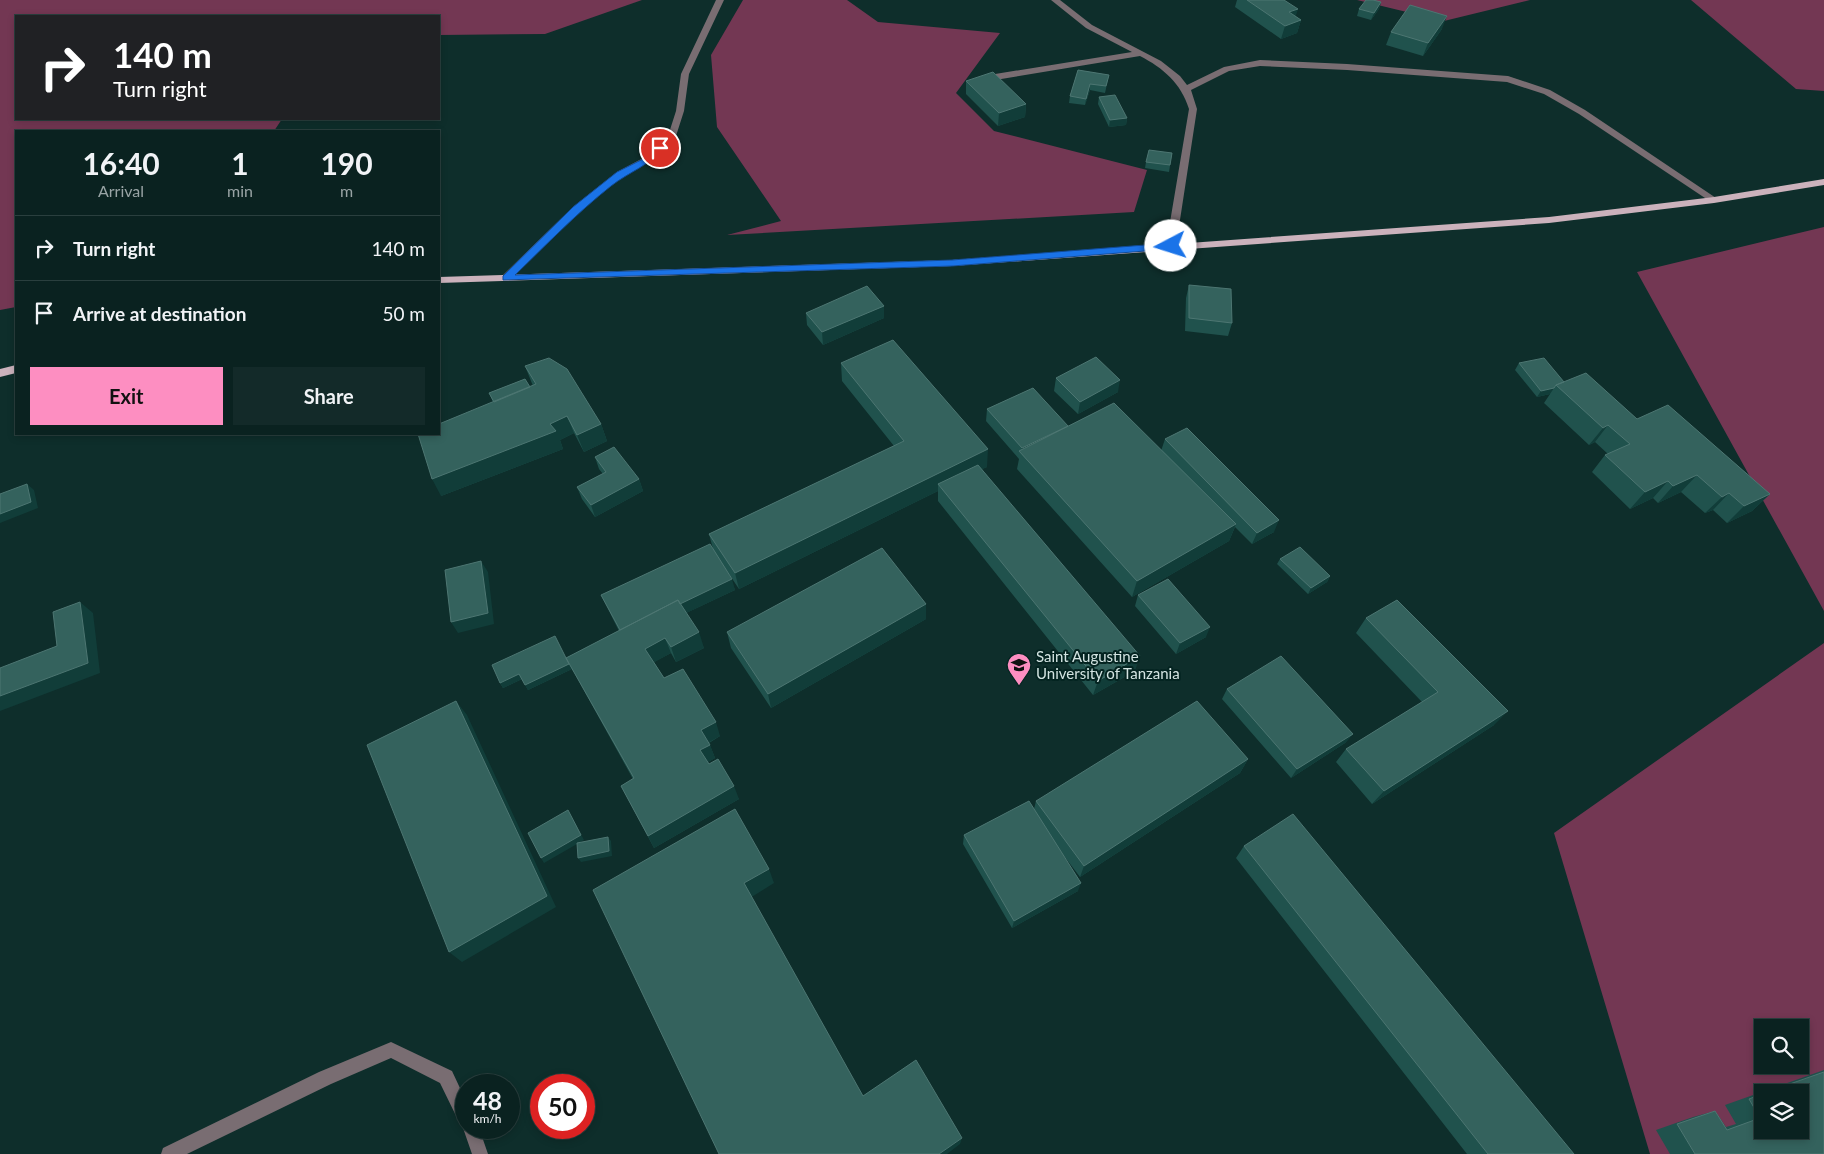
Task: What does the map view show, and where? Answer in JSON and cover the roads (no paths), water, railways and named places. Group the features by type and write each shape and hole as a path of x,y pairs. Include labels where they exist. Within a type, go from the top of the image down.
{"main road":[{"path":"440,280 952,263 1549,220 1714,200 1824,182"},
{"path":"0,373 15,369"}],"lane":[{"path":"506,278 576,210 620,174 648,159 672,137 680,111 685,74 720,0"},
{"path":"1055,0 1073,16 1100,33 1141,53 1172,72 1186,89 1193,109 1171,246"},
{"path":"983,79 1141,53"},
{"path":"1186,89 1227,69 1260,63 1347,67 1508,79 1547,92 1582,112 1714,200"},
{"path":"169,1154 325,1078 391,1050 446,1077 455,1095"},
{"path":"475,1139 480,1154"}],"place":[{"name":"Saint Augustine University of Tanzania","path":"1019,686"}]}
